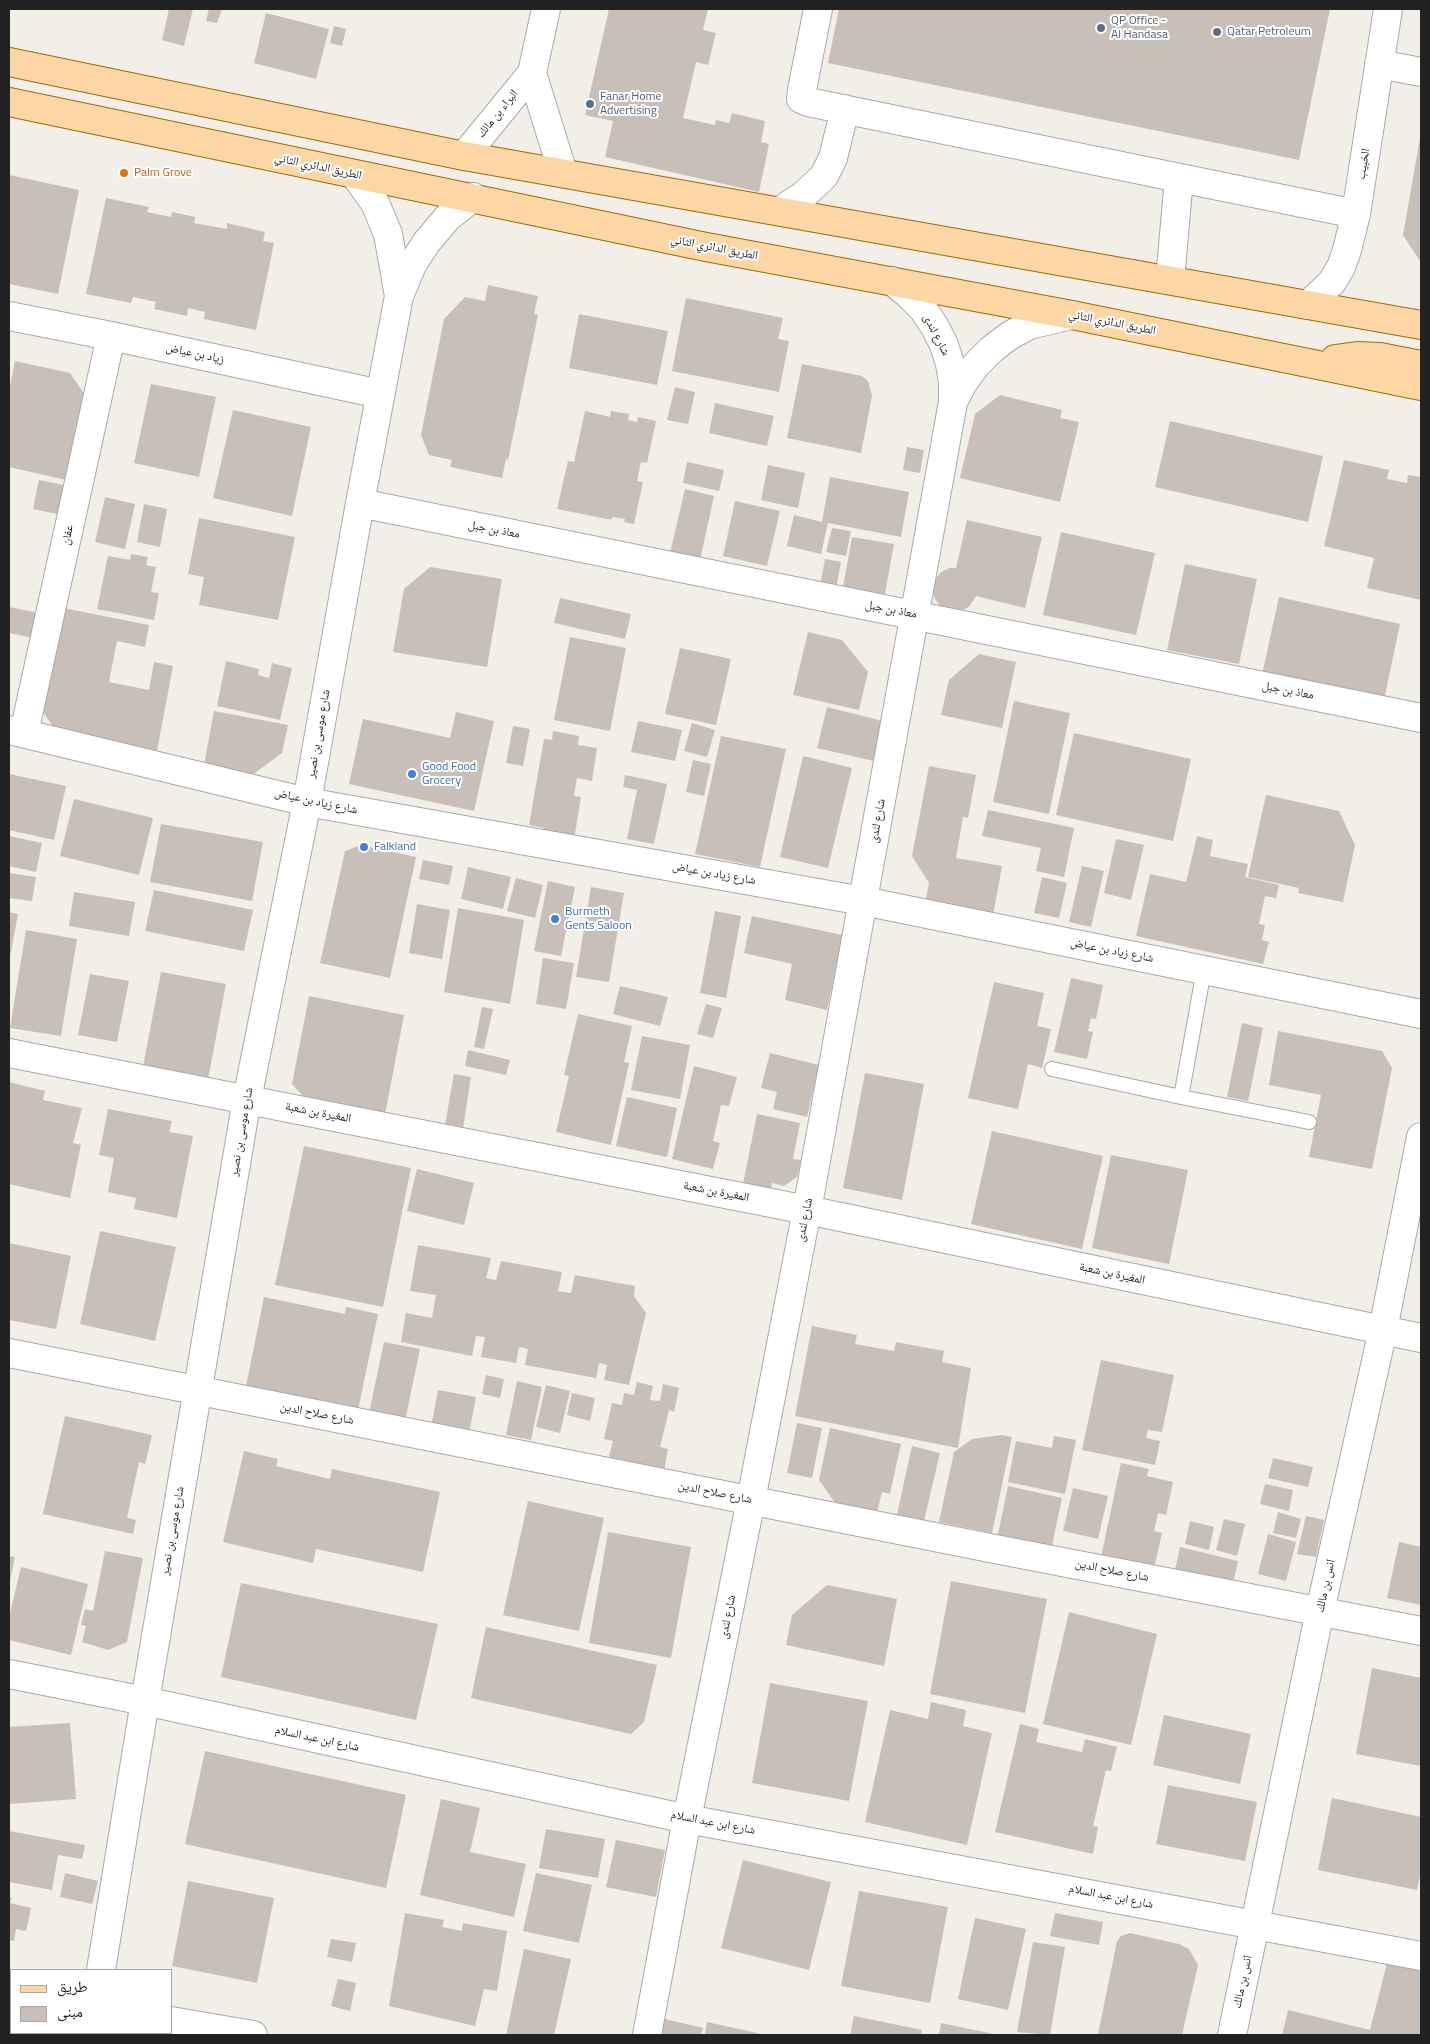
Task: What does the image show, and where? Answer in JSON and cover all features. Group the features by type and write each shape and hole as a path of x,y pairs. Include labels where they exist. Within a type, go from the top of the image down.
{"main road":[{"path":"9,62 464,156 1421,325"},
{"name":"الطريق الدائري الثاني","path":"9,102 706,247 1072,315 1421,386"},
{"path":"1314,364 1357,356 1380,357 1421,365"}],"street":[{"name":"البراء بن مالك","path":"464,156 532,73 546,9"},
{"path":"818,9 801,99 808,102 1356,214"},
{"name":"الخبيب","path":"1308,305 1332,282 1341,267 1356,214 1388,9"},
{"path":"1379,64 1421,72"},
{"name":"البراء بن مالك","path":"532,73 563,173"},
{"path":"780,211 804,195 824,176 833,158 845,109"},
{"name":"شارع موسى بن نصير","path":"356,175 375,203 388,234 399,296"},
{"path":"1170,280 1179,178"},
{"name":"شارع موسى بن نصير","path":"101,1969 247,1099 307,802 399,296 412,265 426,243 447,218 473,197"},
{"name":"شارع لندى","path":"647,2035 687,1819 807,1210 953,402 950,364 935,327 923,309 892,281"},
{"name":"شارع لندى","path":"953,402 963,382 976,365 1009,336 1029,325 1072,315"},
{"name":"زياد بن عياض","path":"9,316 380,394"},
{"name":"عفان","path":"17,732 111,336"},
{"name":"معاذ بن جبل","path":"360,503 1421,718"},
{"name":"شارع زياد بن عياض","path":"17,732 307,802 863,901 1421,1014"},
{"name":"المغيرة بن شعبة","path":"9,1053 807,1210 1421,1338"},
{"name":"انس بن مالك","path":"1232,2035 1320,1611 1382,1330 1421,1136"},
{"name":"شارع صلاح الدين","path":"9,1353 1421,1630"},
{"name":"شارع ابن عبد السلام","path":"9,1674 145,1701 687,1819 1421,1956"},
{"path":"172,2021 253,2035"}],"lane":[{"path":"1181,1097 1204,970"},
{"path":"1052,1069 1309,1122"}],"building":[{"path":"169,9 193,9 184,46 162,40"},
{"path":"209,9 222,9 217,23 206,21"},
{"path":"609,9 708,9 703,30 716,33 708,65 696,62 683,118 715,125 716,120 729,123 732,113 765,121 761,142 769,144 759,192 605,157 613,121 585,115"},
{"name":"QP Office - Al Handasa","path":"839,9 1330,9 1299,160 828,63"},
{"path":"266,13 329,29 316,79 254,63"},
{"path":"334,26 346,29 342,46 330,43"},
{"path":"1421,138 1421,263 1403,235"},
{"path":"9,175 79,190 58,294 9,284"},
{"path":"106,198 149,207 147,212 171,217 172,212 195,217 194,223 227,229 227,223 265,232 263,241 274,243 256,330 204,319 205,312 188,308 187,316 154,309 156,302 133,297 131,303 86,294"},
{"path":"488,285 538,296 534,314 538,315 508,460 506,459 502,478 450,467 452,460 429,455 421,435 444,319 465,297 485,301"},
{"path":"686,298 783,318 778,339 789,341 779,392 672,371"},
{"path":"579,314 668,331 657,385 569,368"},
{"path":"15,361 70,373 85,395 66,480 9,467 9,391"},
{"path":"802,364 862,376 868,381 872,396 861,453 787,438"},
{"path":"151,384 216,397 199,477 134,463"},
{"path":"675,387 695,392 688,424 667,420"},
{"path":"1000,395 1062,410 1060,418 1079,422 1060,502 960,478 975,414"},
{"path":"715,403 774,416 767,446 709,433"},
{"path":"233,410 311,427 292,516 213,498"},
{"path":"585,411 610,417 611,411 629,414 628,420 637,422 638,417 656,421 647,463 641,462 637,481 643,482 634,524 624,522 625,519 612,517 612,520 557,509 568,461 574,462"},
{"path":"1170,421 1323,456 1308,522 1155,487"},
{"path":"907,447 924,450 920,473 903,470"},
{"path":"1344,460 1389,470 1387,479 1407,483 1408,475 1421,477 1421,600 1367,588 1374,558 1324,546"},
{"path":"687,462 724,470 719,491 683,483"},
{"path":"768,465 805,473 798,508 761,500"},
{"path":"830,477 909,492 901,537 828,523 821,554 787,546 794,515 822,522"},
{"path":"39,480 73,487 67,516 33,509"},
{"path":"685,489 714,496 700,560 670,553"},
{"path":"105,497 135,504 125,549 95,542"},
{"path":"735,501 780,511 767,566 723,556"},
{"path":"144,504 167,509 160,547 137,542"},
{"path":"199,518 295,537 278,620 199,605 204,577 188,574"},
{"path":"967,520 1042,537 1025,608 976,596 969,607 960,611 941,607 935,599 932,589 935,580 941,572 950,568 956,568"},
{"path":"832,528 851,531 846,556 826,552"},
{"path":"1061,532 1155,553 1136,635 1043,615"},
{"path":"852,537 894,544 884,599 842,592"},
{"path":"131,554 148,557 146,565 156,567 151,592 159,593 154,620 97,609 108,556 130,560"},
{"path":"825,559 841,562 836,589 820,586"},
{"path":"1185,564 1257,579 1239,664 1167,650"},
{"path":"430,567 502,579 487,667 393,652 404,589"},
{"path":"1279,597 1400,624 1383,705 1261,679"},
{"path":"560,598 631,614 625,639 554,623"},
{"path":"9,607 39,613 34,638 9,633"},
{"path":"63,608 149,625 145,647 117,641 109,682 149,690 154,662 173,666 156,756 61,738 43,712"},
{"path":"808,632 842,640 868,672 859,710 793,695"},
{"path":"570,637 626,648 610,731 554,720"},
{"path":"680,648 731,659 716,725 665,714"},
{"path":"979,654 1016,662 1002,728 941,715 949,680"},
{"path":"226,661 259,669 258,675 269,678 272,663 292,668 280,720 217,706"},
{"path":"1014,701 1070,713 1049,814 993,802"},
{"path":"827,707 883,721 874,761 817,748"},
{"path":"214,711 288,725 282,753 247,779 203,770"},
{"path":"456,712 494,721 474,811 349,784 363,719 450,738"},
{"path":"638,721 682,730 675,761 631,752"},
{"path":"692,723 715,730 707,757 684,751"},
{"path":"513,726 530,729 523,766 506,763"},
{"path":"553,731 579,736 578,745 597,748 592,781 577,778 574,796 581,797 573,846 542,840 544,828 529,825 544,739 552,740"},
{"path":"1074,733 1191,759 1173,841 1056,815"},
{"path":"721,736 786,749 760,867 695,854"},
{"path":"803,756 852,768 828,868 780,857"},
{"path":"693,760 711,764 704,796 686,792"},
{"path":"929,766 976,775 968,818 963,817 956,858 1002,866 993,916 925,903 929,883 912,856"},
{"path":"9,774 66,786 54,840 9,830"},
{"path":"625,775 667,784 654,844 627,839 637,790 623,787"},
{"path":"1266,795 1339,811 1355,845 1343,902 1298,893 1299,888 1248,877"},
{"path":"74,799 153,818 139,875 60,856"},
{"path":"988,810 1074,828 1064,877 1036,871 1041,848 982,836"},
{"path":"161,824 263,842 252,901 150,882"},
{"path":"9,836 42,843 36,872 9,866"},
{"path":"1197,836 1213,840 1210,856 1248,864 1245,877 1279,885 1276,898 1265,896 1259,924 1265,925 1262,940 1269,942 1263,964 1136,936 1150,874 1186,882"},
{"path":"1116,839 1144,845 1131,900 1104,893"},
{"path":"361,845 416,857 390,978 320,963 345,851"},
{"path":"423,860 453,866 449,885 419,879"},
{"path":"1082,866 1104,871 1091,927 1069,922"},
{"path":"468,867 511,877 503,909 461,899"},
{"path":"9,873 36,877 32,901 9,898"},
{"path":"1042,877 1067,883 1059,918 1034,913"},
{"path":"516,878 543,885 535,918 507,911"},
{"name":"Burmeth Gents Saloon","path":"548,881 575,887 561,956 534,951"},
{"path":"591,887 624,893 609,982 576,977"},
{"path":"154,890 253,910 244,951 145,931"},
{"path":"74,892 135,902 129,936 69,926"},
{"path":"417,904 450,910 442,959 409,953"},
{"path":"458,908 524,920 510,1004 444,992"},
{"path":"715,911 741,916 726,998 700,993"},
{"path":"9,912 18,914 10,957 9,957"},
{"path":"752,916 843,935 827,1010 785,1000 792,964 744,953"},
{"path":"26,930 77,939 61,1036 10,1028"},
{"path":"543,958 574,963 566,1009 536,1004"},
{"path":"161,972 226,984 206,1090 141,1077"},
{"path":"90,974 129,981 117,1042 78,1035"},
{"path":"1071,978 1103,985 1096,1019 1091,1018 1088,1031 1093,1032 1087,1059 1054,1052"},
{"path":"994,982 1044,993 1037,1026 1051,1029 1042,1068 1028,1064 1018,1109 968,1098"},
{"path":"620,986 668,997 660,1026 613,1014"},
{"path":"309,996 404,1015 384,1120 312,1106 292,1084"},
{"path":"706,1004 722,1008 713,1038 697,1034"},
{"path":"482,1007 493,1009 484,1049 474,1047"},
{"path":"578,1014 632,1026 624,1062 629,1063 611,1145 556,1132 569,1076 564,1075"},
{"path":"1242,1023 1263,1028 1248,1101 1227,1097"},
{"path":"1278,1031 1382,1051 1392,1068 1372,1169 1309,1157 1321,1095 1269,1085"},
{"path":"642,1036 690,1045 680,1099 631,1090"},
{"path":"468,1050 510,1060 506,1075 465,1066"},
{"path":"770,1053 819,1065 807,1117 773,1109 777,1092 761,1088"},
{"path":"694,1066 737,1077 729,1106 721,1105 713,1141 720,1143 713,1169 672,1159"},
{"path":"865,1073 924,1084 902,1200 843,1188"},
{"path":"454,1074 471,1077 463,1128 445,1125"},
{"path":"9,1082 45,1091 43,1100 82,1108 73,1143 81,1145 70,1198 9,1184"},
{"path":"627,1097 677,1108 667,1157 616,1146"},
{"path":"108,1109 172,1121 169,1132 193,1136 177,1218 134,1209 136,1198 108,1192 114,1158 99,1155"},
{"path":"757,1114 800,1123 793,1159 801,1160 797,1177 784,1186 772,1183 771,1189 743,1184"},
{"path":"992,1131 1103,1156 1082,1249 971,1224"},
{"path":"304,1146 411,1168 383,1307 275,1285"},
{"path":"1111,1155 1188,1170 1169,1264 1092,1248"},
{"path":"417,1169 474,1183 464,1225 407,1211"},
{"path":"100,1231 176,1247 155,1341 80,1324"},
{"path":"9,1243 71,1256 56,1329 9,1320"},
{"path":"418,1245 491,1258 486,1278 496,1280 501,1261 562,1272 558,1291 571,1293 575,1275 635,1286 634,1296 646,1313 629,1385 604,1380 607,1365 599,1363 596,1378 525,1365 528,1349 519,1347 516,1363 481,1357 485,1337 476,1336 472,1356 401,1342 406,1313 432,1318 436,1295 410,1291"},
{"path":"264,1297 345,1314 346,1307 378,1314 357,1415 245,1391"},
{"path":"812,1326 857,1335 855,1344 894,1351 896,1342 944,1351 942,1362 971,1368 958,1448 795,1416"},
{"path":"384,1342 420,1349 405,1421 369,1413"},
{"path":"1101,1360 1174,1375 1162,1432 1148,1430 1146,1438 1160,1441 1155,1465 1082,1450"},
{"path":"486,1375 504,1379 500,1398 482,1394"},
{"path":"517,1381 542,1387 531,1440 506,1435"},
{"path":"637,1382 653,1386 650,1400 660,1401 663,1384 679,1388 674,1412 669,1410 660,1447 668,1449 663,1477 607,1465 613,1441 604,1439 612,1403 622,1405 624,1393 634,1395"},
{"path":"546,1385 570,1391 560,1433 536,1427"},
{"path":"438,1390 476,1397 469,1434 431,1427"},
{"path":"572,1393 595,1398 590,1421 567,1415"},
{"path":"65,1416 152,1435 145,1464 139,1462 127,1518 136,1520 133,1534 43,1514"},
{"path":"797,1423 822,1428 812,1478 787,1473"},
{"path":"830,1428 901,1444 890,1494 882,1492 875,1520 843,1514 819,1480"},
{"path":"1001,1435 1012,1437 992,1533 939,1522 954,1452 972,1439"},
{"path":"1054,1436 1076,1440 1065,1494 1008,1482 1016,1441 1052,1448"},
{"path":"912,1446 940,1453 923,1525 896,1519"},
{"path":"244,1451 278,1459 276,1466 330,1479 332,1469 440,1492 423,1572 316,1549 313,1563 223,1542"},
{"path":"1273,1458 1313,1467 1308,1487 1268,1478"},
{"path":"1121,1463 1149,1469 1147,1476 1173,1482 1166,1515 1158,1513 1154,1531 1162,1533 1153,1573 1100,1562"},
{"path":"1265,1484 1293,1490 1289,1511 1260,1504"},
{"path":"1008,1486 1062,1498 1050,1555 996,1544"},
{"path":"1073,1488 1108,1496 1098,1539 1063,1531"},
{"path":"528,1501 604,1518 579,1631 503,1615"},
{"path":"1278,1512 1301,1519 1296,1538 1273,1533"},
{"path":"1306,1516 1324,1520 1316,1557 1297,1554"},
{"path":"1224,1519 1245,1524 1237,1556 1216,1550"},
{"path":"1190,1521 1214,1527 1209,1550 1185,1544"},
{"path":"608,1532 691,1547 671,1658 589,1643"},
{"path":"1268,1534 1296,1542 1286,1581 1258,1574"},
{"path":"1399,1542 1421,1547 1421,1605 1387,1598"},
{"path":"1180,1547 1238,1561 1232,1588 1174,1575"},
{"path":"105,1551 143,1558 127,1642 108,1650 82,1642 86,1626 81,1625 85,1609 93,1611"},
{"path":"9,1556 15,1557 10,1581 9,1581"},
{"path":"21,1567 88,1584 71,1655 9,1640 9,1618"},
{"path":"951,1581 1047,1599 1025,1713 930,1694"},
{"path":"241,1583 438,1624 416,1720 221,1677"},
{"path":"827,1585 897,1599 884,1666 786,1645 792,1615"},
{"path":"1069,1612 1157,1634 1131,1745 1043,1724"},
{"path":"486,1627 657,1665 644,1722 631,1734 471,1698"},
{"path":"1372,1668 1421,1678 1421,1766 1356,1754"},
{"path":"770,1683 868,1701 849,1801 752,1783"},
{"path":"931,1702 966,1710 963,1726 992,1733 967,1845 865,1822 890,1710 928,1719"},
{"path":"1164,1715 1251,1734 1240,1784 1153,1765"},
{"path":"70,1723 76,1799 9,1804 9,1727"},
{"path":"1020,1724 1039,1729 1036,1742 1082,1752 1085,1739 1117,1747 1111,1771 1106,1770 1093,1826 1098,1827 1093,1854 995,1832"},
{"path":"205,1751 406,1795 386,1888 185,1844"},
{"path":"1168,1785 1257,1802 1245,1861 1156,1844"},
{"path":"1332,1798 1421,1817 1421,1872 1417,1890 1318,1870"},
{"path":"441,1799 480,1808 470,1852 526,1864 514,1917 420,1895"},
{"path":"546,1829 605,1839 598,1878 539,1868"},
{"path":"9,1831 85,1845 82,1859 58,1855 52,1890 9,1882"},
{"path":"616,1840 665,1850 656,1897 606,1887"},
{"path":"743,1860 831,1882 809,1970 721,1948"},
{"path":"65,1873 98,1881 92,1904 60,1897"},
{"path":"536,1873 592,1885 579,1943 523,1931"},
{"path":"188,1881 274,1898 257,1983 172,1966"},
{"path":"859,1891 948,1907 930,2003 841,1986"},
{"path":"9,1897 12,1898 10,1903 31,1908 26,1931 16,1929 14,1941 9,1940"},
{"path":"405,1913 444,1920 442,1927 462,1931 463,1923 507,1931 497,1991 484,1989 475,2026 389,2006"},
{"path":"1055,1913 1103,1922 1099,1945 1050,1936"},
{"path":"975,1918 1026,1929 1008,2010 958,1999"},
{"path":"1130,1933 1179,1944 1189,1949 1198,1965 1182,2035 1098,2034 1117,1941 1121,1936"},
{"path":"331,1939 356,1943 352,1962 327,1957"},
{"path":"1033,1942 1065,1947 1050,2035 1017,2032"},
{"path":"524,1949 571,1959 554,2035 506,2035"},
{"path":"1387,1963 1421,1971 1421,2035 1282,2035 1288,2010 1370,2030"},
{"path":"338,1979 356,1983 350,2011 331,2006"},
{"path":"854,2016 922,2030 921,2035 850,2035"},
{"path":"657,2017 703,2028 701,2035 652,2035"},
{"path":"707,2022 762,2034 762,2035 705,2035"},
{"path":"941,2023 994,2034 994,2035 939,2035"}],"place":[{"name":"QP Office - Al Handasa","path":"1101,28"},
{"name":"Qatar Petroleum","path":"1217,32"},
{"name":"Fanar Home Advertising","path":"590,104"},
{"name":"Palm Grove","path":"124,173"},
{"name":"Good Food Grocery","path":"412,774"},
{"name":"Falkland","path":"364,847"},
{"name":"Burmeth Gents Saloon","path":"555,919"}]}
